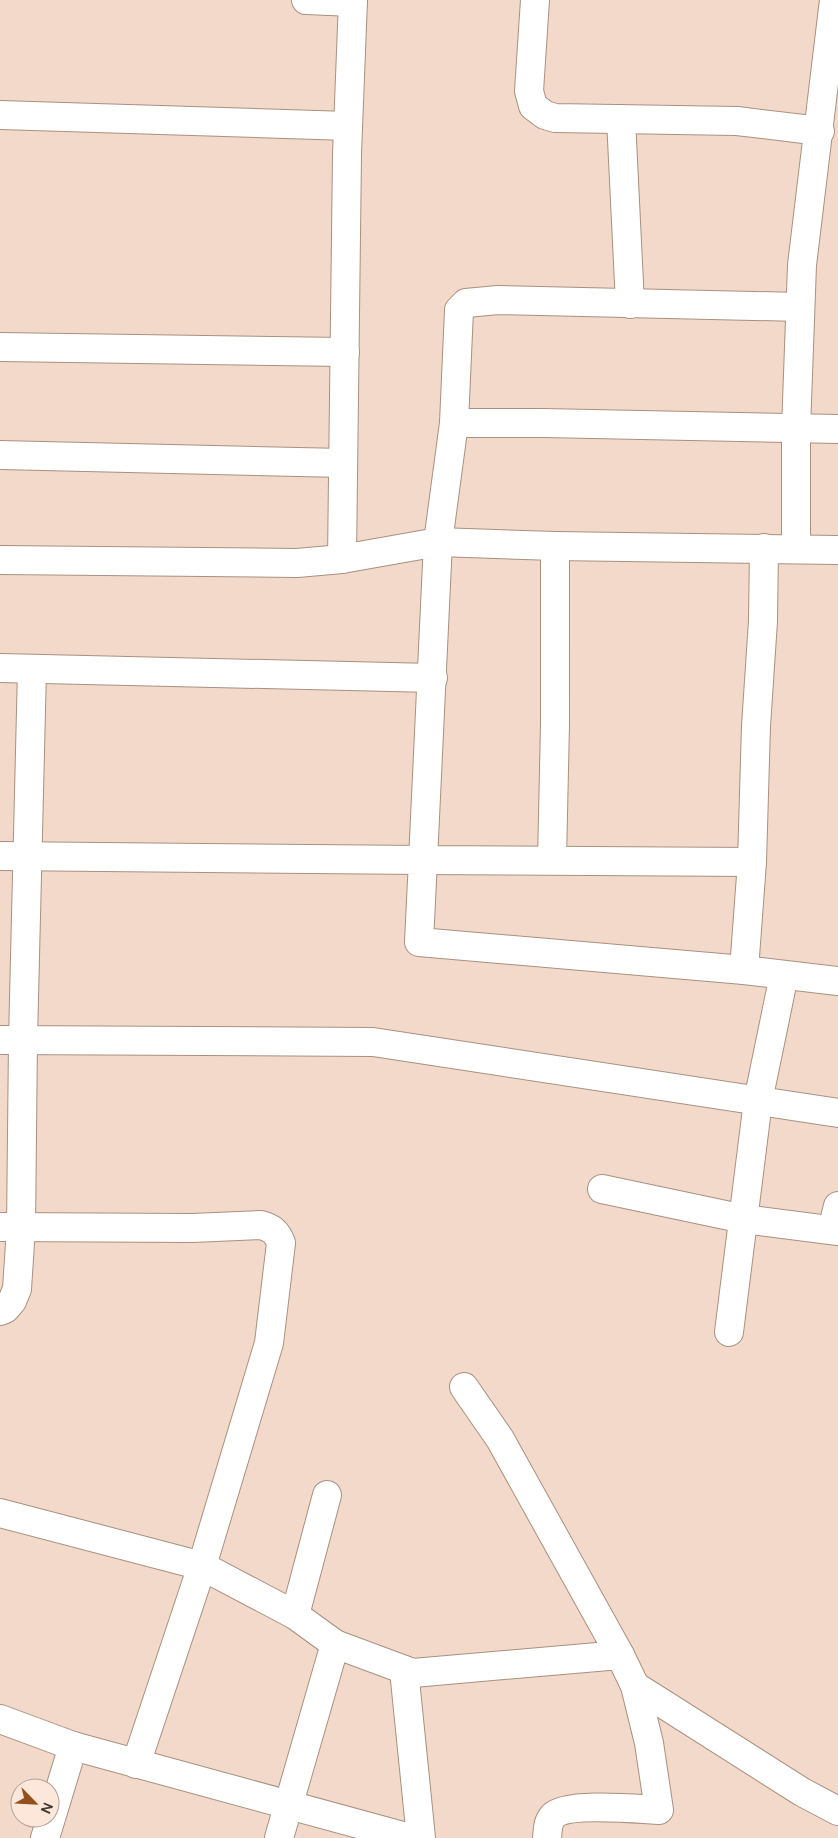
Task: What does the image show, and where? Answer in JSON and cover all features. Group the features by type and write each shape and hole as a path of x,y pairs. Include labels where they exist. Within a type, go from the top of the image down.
{"street":[{"path":"306,0 353,1 348,126 342,559"},
{"path":"535,0 529,92 533,106 545,114 555,118 737,121 820,131"},
{"path":"796,548 796,429 802,265 820,131 834,0"},
{"path":"0,114 348,126"},
{"path":"621,119 630,304"},
{"path":"800,307 498,300 466,303 459,310 454,424 438,542 419,942 744,970 838,981"},
{"path":"0,347 345,352"},
{"path":"454,424 543,423 838,429"},
{"path":"0,455 343,463"},
{"path":"0,560 297,563 342,559 438,542 555,546 838,550"},
{"path":"552,860 555,724 555,546"},
{"path":"744,970 752,862 756,726 763,621 764,548"},
{"path":"0,668 433,678"},
{"path":"0,1311 5,1309 12,1301 17,1289 11,1228 11,1040 27,856 32,669"},
{"path":"0,856 752,862"},
{"path":"729,1332 758,1101 784,975"},
{"path":"11,1040 373,1042 838,1113"},
{"path":"602,1189 744,1218 836,1222"},
{"path":"11,1228 192,1228 261,1225 271,1228 278,1235 281,1243 269,1343 202,1566 136,1764"},
{"path":"464,1387 500,1439 620,1655 635,1686 649,1743 659,1810 586,1807 561,1812 555,1814 548,1824 547,1838"},
{"path":"295,1615 327,1495"},
{"path":"0,1513 202,1566 295,1615 335,1644 413,1673 620,1655"},
{"path":"279,1838 335,1644"},
{"path":"404,1670 421,1838"},
{"path":"635,1686 802,1792 838,1811"},
{"path":"0,1720 73,1746 410,1838"},
{"path":"45,1838 73,1746"}]}
